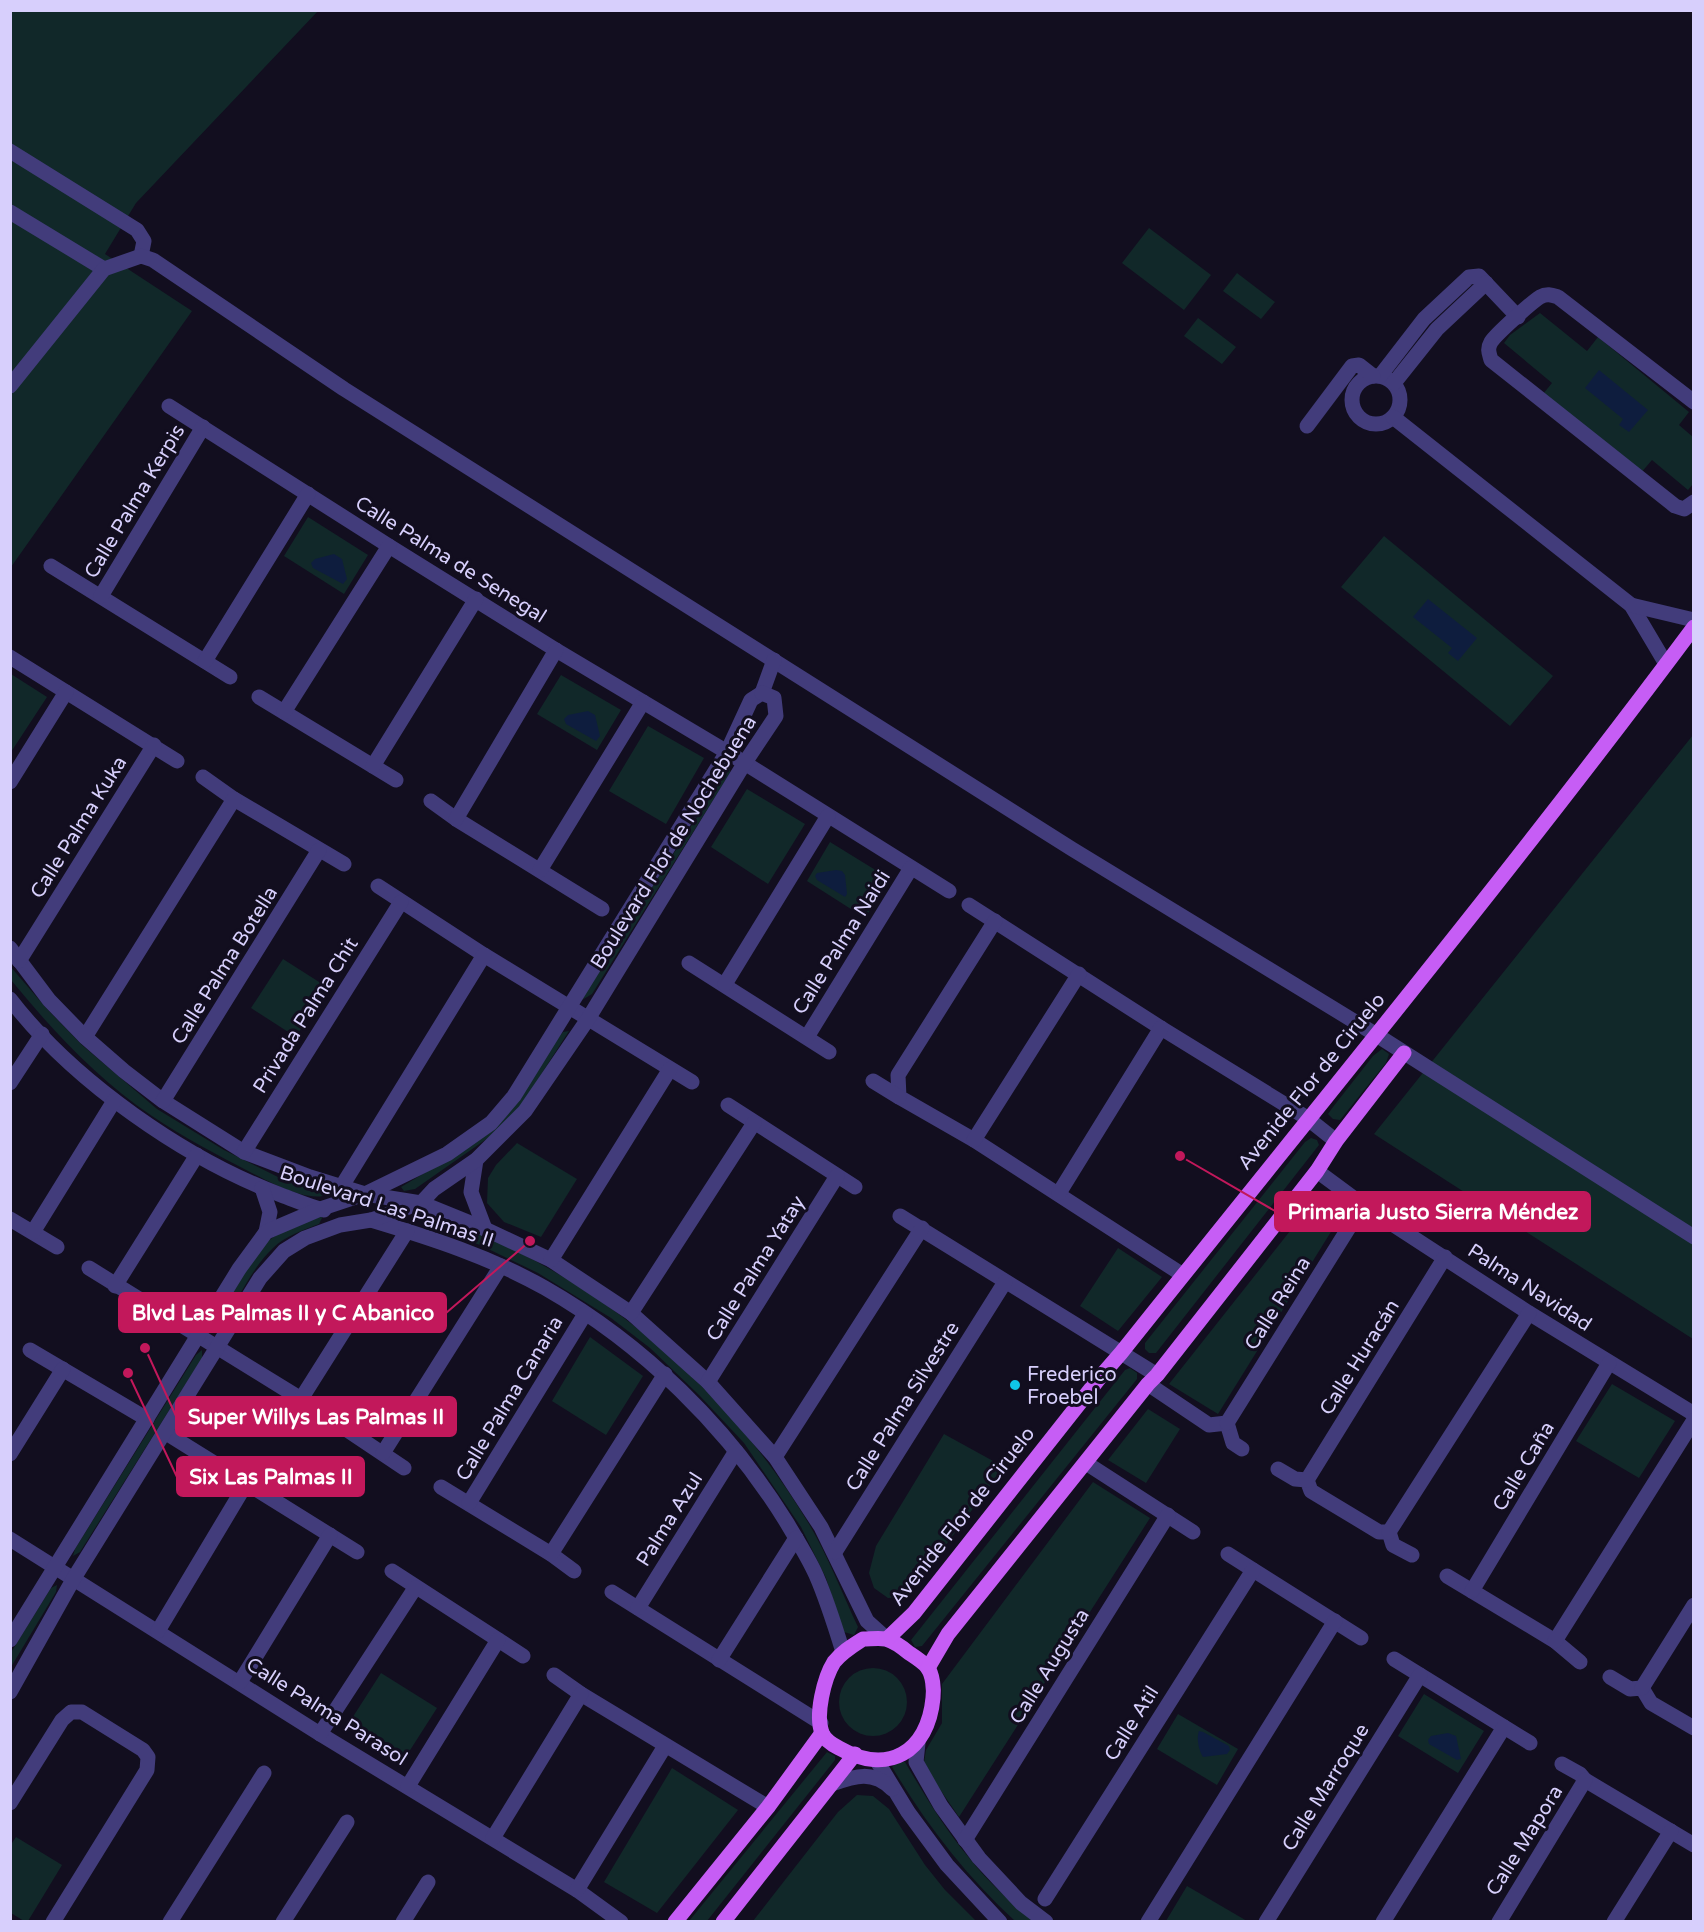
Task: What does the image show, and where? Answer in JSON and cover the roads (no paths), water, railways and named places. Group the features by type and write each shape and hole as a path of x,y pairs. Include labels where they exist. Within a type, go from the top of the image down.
{"main road":[{"name":"Avenide Flor de Ciruelo","path":"887,1639 914,1613 1307,1118 1343,1077 1694,627"},
{"path":"928,1668 948,1634 1317,1171 1336,1141 1404,1053"},
{"path":"887,1639 928,1668 934,1691 928,1724 918,1743 907,1752 877,1761 831,1743 822,1728 821,1696 826,1678 843,1652 863,1640 887,1639"},
{"path":"675,1922 768,1807 822,1728"},
{"path":"723,1922 855,1754"}],"street":[{"path":"10,151 137,230 144,241 141,256"},
{"path":"10,212 104,269"},
{"path":"10,386 104,269 141,256 153,260 344,389 1072,849 1404,1053 1694,1237"},
{"path":"1307,426 1352,366 1359,365 1382,378 1400,396 1400,404 1393,417 1387,422 1372,424 1365,422 1354,411 1352,404 1355,389 1359,383 1382,378 1424,319 1468,277 1479,276 1518,317"},
{"path":"1694,402 1558,297 1550,294 1541,296 1492,340 1488,350 1491,360 1675,506 1684,509 1694,502"},
{"name":"Calle Palma de Senegal","path":"170,406 389,546 744,764"},
{"path":"1393,417 1631,605 1666,664"},
{"name":"Calle Palma Kerpis","path":"101,596 203,428"},
{"path":"205,661 308,494"},
{"path":"285,712 389,546"},
{"name":"Calle Palma Kerpis","path":"51,566 231,677"},
{"path":"373,766 476,599"},
{"path":"1631,605 1694,620"},
{"path":"456,819 556,650"},
{"name":"Calle Palma Kuka","path":"10,657 177,761"},
{"path":"762,693 774,660"},
{"path":"10,782 66,692"},
{"name":"Boulevard Flor de Nochebuena","path":"10,1692 74,1578 260,1278 284,1251 305,1238 340,1224 371,1220 421,1203 434,1189 476,1160 525,1111 588,1018 776,716 774,698 762,693 751,700 727,752 568,1005 514,1096 491,1122 447,1155 365,1194 320,1209 266,1232"},
{"path":"259,697 396,780"},
{"path":"540,870 643,702"},
{"name":"Calle Palma Kuka","path":"19,961 154,746"},
{"name":"Calle Palma Naidi","path":"744,764 949,891"},
{"path":"203,777 234,799 344,864"},
{"path":"85,1037 234,799"},
{"path":"430,801 602,909"},
{"path":"724,984 828,816"},
{"name":"Calle Palma Botella","path":"164,1101 320,850"},
{"name":"Calle Palma Naidi","path":"807,1037 911,868"},
{"path":"378,886 484,955 692,1082"},
{"name":"Privada Palma Chit","path":"244,1152 401,902"},
{"path":"969,905 1307,1118 1336,1141"},
{"path":"899,1097 898,1075 995,921"},
{"name":"Boulevard Las Palmas II","path":"10,948 49,1000 85,1037 124,1071 164,1101 244,1152 310,1178 365,1194 421,1203 485,1229 551,1260 631,1313 708,1382 775,1457 821,1527 867,1621 887,1639"},
{"path":"342,1186 371,1153 484,955"},
{"name":"Calle Palma Naidi","path":"689,963 829,1052"},
{"path":"974,1140 1079,974"},
{"name":"Boulevard Las Palmas II","path":"10,999 77,1069 114,1101 197,1155 262,1188 320,1209 371,1220 453,1246 501,1266 545,1288 612,1331 664,1374 736,1452 770,1496 816,1574 843,1652"},
{"path":"1059,1193 1161,1028"},
{"path":"10,1083 42,1034"},
{"path":"551,1260 670,1069"},
{"path":"873,1081 1059,1193 1183,1275"},
{"path":"33,1233 114,1101"},
{"path":"728,1105 855,1187"},
{"path":"631,1313 754,1123"},
{"path":"115,1286 197,1155"},
{"path":"476,1160 471,1192 485,1229"},
{"name":"Palma Navidad","path":"1317,1171 1363,1205 1529,1313 1694,1414"},
{"name":"Calle Palma Yatay","path":"708,1382 837,1176"},
{"path":"10,1640 197,1335 239,1269 266,1232 270,1212 262,1188"},
{"name":"Calle Reina","path":"1227,1423 1363,1205"},
{"path":"900,1215 1121,1353 1209,1425 1227,1423 1233,1443 1242,1449"},
{"path":"10,1219 57,1247"},
{"path":"775,1457 922,1228"},
{"path":"301,1400 407,1231"},
{"name":"Calle Huracán","path":"1307,1480 1446,1257"},
{"path":"383,1453 501,1266"},
{"path":"89,1268 301,1400 404,1468"},
{"name":"Calle Palma Silvestre","path":"835,1552 1005,1282"},
{"path":"1412,1555 1393,1545 1389,1532 1529,1313"},
{"name":"Calle Palma Canaria","path":"469,1503 585,1314"},
{"path":"30,1350 147,1419"},
{"name":"Calle Caña","path":"1472,1591 1609,1363"},
{"path":"10,1454 63,1369"},
{"path":"551,1554 664,1374"},
{"path":"1555,1641 1694,1420"},
{"path":"166,1433 357,1552"},
{"name":"Palma Azul","path":"638,1608 736,1452"},
{"path":"1086,1462 1193,1532"},
{"path":"1278,1469 1295,1479 1307,1480 1311,1491 1378,1532 1389,1532"},
{"path":"158,1631 246,1484"},
{"name":"Calle Palma Canaria","path":"441,1487 551,1554 574,1571"},
{"name":"Calle Augusta","path":"965,1840 1168,1515"},
{"path":"240,1682 330,1535"},
{"path":"719,1660 796,1538"},
{"name":"Calle Palma Parasol","path":"10,1539 320,1734 577,1890 621,1922"},
{"path":"1228,1554 1360,1638"},
{"name":"Calle Atil","path":"1045,1899 1253,1570"},
{"path":"392,1571 523,1656"},
{"path":"1447,1576 1555,1641 1580,1662"},
{"path":"320,1734 415,1588"},
{"path":"612,1592 822,1728"},
{"path":"1642,1688 1694,1605"},
{"path":"1148,1922 1335,1621"},
{"path":"408,1786 498,1640"},
{"path":"1394,1659 1530,1743"},
{"path":"554,1675 665,1746 768,1807"},
{"name":"Calle Marroque","path":"1266,1922 1420,1675"},
{"path":"1610,1677 1630,1689 1642,1688"},
{"path":"1642,1688 1651,1703 1694,1728"},
{"path":"493,1838 581,1694"},
{"path":"10,1803 62,1720 71,1712 82,1712 143,1750 148,1757 147,1770 53,1922"},
{"path":"1383,1922 1504,1727"},
{"path":"918,1743 916,1762 941,1806 965,1840 1021,1903 1046,1922"},
{"path":"577,1890 665,1746"},
{"path":"877,1761 947,1865 1000,1922"},
{"name":"Calle Mapora","path":"1562,1764 1694,1845"},
{"path":"170,1922 264,1773"},
{"path":"832,1784 855,1776 882,1779 896,1792"},
{"name":"Calle Mapora","path":"1498,1922 1585,1780"},
{"path":"283,1922 347,1822"},
{"path":"1614,1922 1671,1831"},
{"path":"403,1922 428,1882"}],"water":[{"path":"1599,370 1648,410 1629,432 1619,425 1623,419 1585,388"},
{"path":"334,554 342,559 347,579 343,584 313,568 311,563 315,559"},
{"path":"1428,599 1477,638 1458,661 1448,653 1452,648 1413,617"},
{"path":"588,711 595,715 600,736 596,741 566,724 564,719 568,715"},
{"path":"842,871 845,875 847,894 845,897 817,880 815,876 817,873"},
{"path":"1199,1731 1229,1746 1230,1750 1227,1754 1203,1757 1198,1744"},
{"path":"1448,1733 1456,1736 1461,1759 1457,1760 1429,1744 1428,1740 1431,1736"}],"place":[{"name":"Primaria Justo Sierra Méndez","path":"1180,1156"},
{"name":"Blvd Las Palmas II y C Abanico","path":"530,1241"},
{"name":"Super Willys Las Palmas II","path":"145,1348"},
{"name":"Six Las Palmas II","path":"128,1373"},
{"name":"Frederico Froebel","path":"1015,1385"}]}
